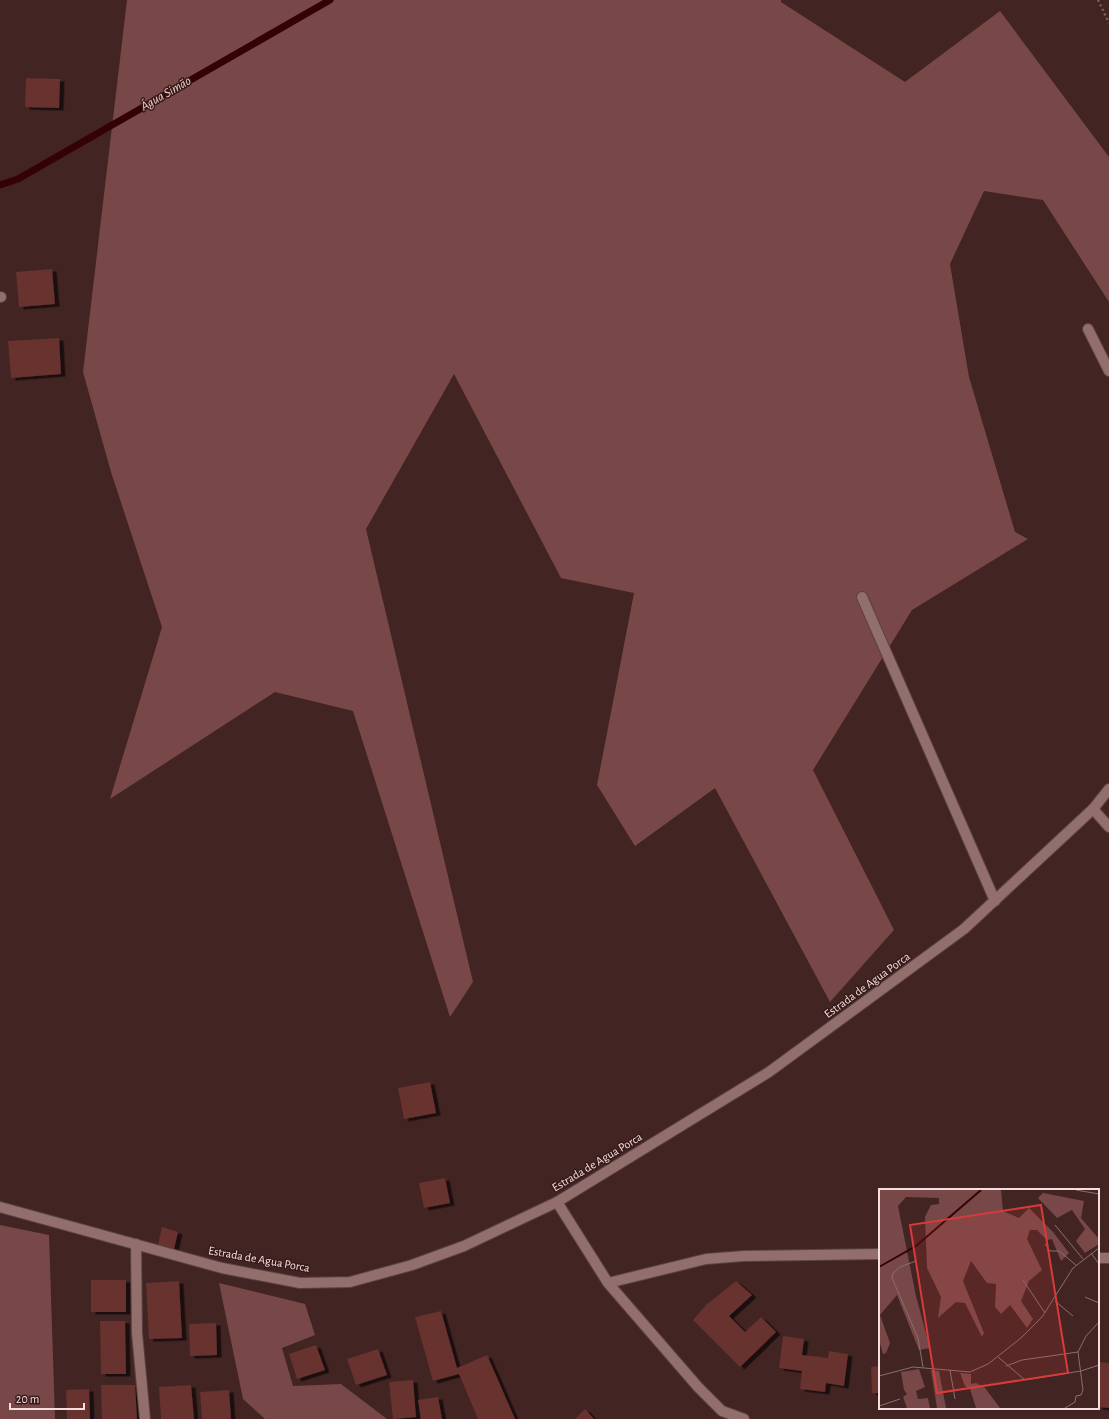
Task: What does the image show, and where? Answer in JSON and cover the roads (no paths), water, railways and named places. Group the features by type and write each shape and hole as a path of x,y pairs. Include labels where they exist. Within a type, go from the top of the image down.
{"main road":[{"path":"1088,329 1109,370"},
{"path":"862,597 995,901"},
{"name":"Estrada de Agua Porca","path":"0,1207 222,1268 300,1283 350,1282 412,1266 464,1246 557,1202 769,1072 964,929 1093,809 1109,789"},
{"path":"1093,809 1109,827"},
{"path":"557,1202 608,1283 722,1411 744,1419"},
{"path":"136,1244 137,1333 145,1419"},
{"path":"608,1283 706,1259 744,1256 879,1254"}],"waterway":[{"name":"Água Simão","path":"0,185 18,179 330,0"}]}
